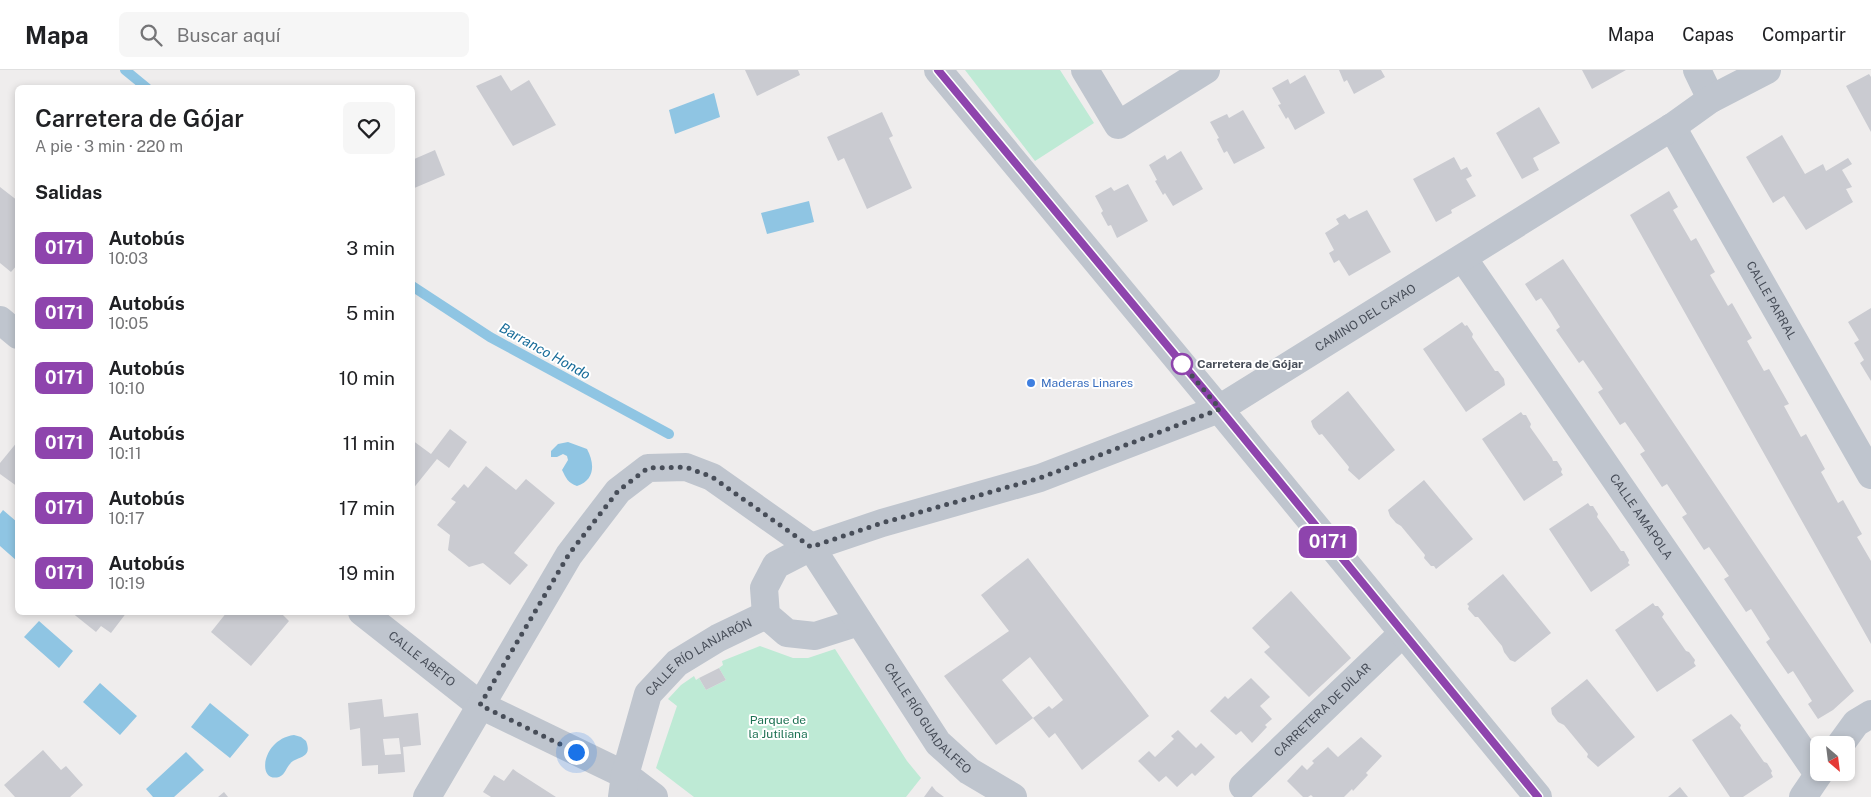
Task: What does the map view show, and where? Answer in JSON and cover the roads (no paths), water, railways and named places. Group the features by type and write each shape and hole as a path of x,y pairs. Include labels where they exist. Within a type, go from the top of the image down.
{"street":[{"path":"938,70 1220,409 1538,797"},
{"path":"1085,70 1118,125 1206,70"},
{"path":"1697,70 1712,99"},
{"name":"CAMINO DEL CAYAO","path":"766,615 764,588 776,565 811,547 882,523 1040,478 1220,409 1672,127 1712,99 1767,70"},
{"name":"CALLE PARRAL","path":"1672,127 1870,472"},
{"name":"CALLE AMAPOLA","path":"1463,258 1810,760"},
{"path":"0,320 15,332"},
{"path":"427,797 569,554 618,491 648,468 686,467 712,477 811,547"},
{"name":"CALLE RÍO GUADALFEO","path":"811,547 938,743 970,771 1013,797"},
{"name":"CALLE ABETO","path":"366,615 480,705 623,786 654,797"},
{"path":"766,615 787,633 815,636 859,622"},
{"name":"CALLE RÍO LANJARÓN","path":"623,786 648,694 677,663 718,638 766,615"},
{"name":"CARRETERA DE DÍLAR","path":"1243,786 1403,633"},
{"path":"1847,736 1856,723 1871,714"},
{"path":"1803,797 1814,781"}],"water":[{"path":"714,93 720,117 675,134 669,110"},
{"path":"809,201 814,222 767,234 761,213"},
{"path":"568,442 587,449 590,455 592,471 590,476 577,486 569,482 562,470 568,460 567,456 563,454 551,457 551,451 558,444"},
{"path":"3,510 15,520 15,559 0,546 0,514"},
{"path":"39,621 73,651 59,668 24,637"},
{"path":"100,683 137,716 120,735 83,702"},
{"path":"210,703 249,735 230,758 191,727"},
{"path":"294,735 306,741 308,749 306,754 292,762 282,776 272,777 267,774 265,767 269,752 283,738"},
{"path":"186,752 204,770 174,797 153,797 146,789"}],"waterway":[{"name":"Barranco Hondo","path":"125,70 143,85"},
{"name":"Barranco Hondo","path":"415,288 490,337 669,434"}],"place":[{"name":"Carretera de Gójar","path":"1182,364"},
{"name":"Maderas Linares","path":"1031,383"}],"park label":[{"name":"Parque de la Jutiliana","path":"778,727"}]}
